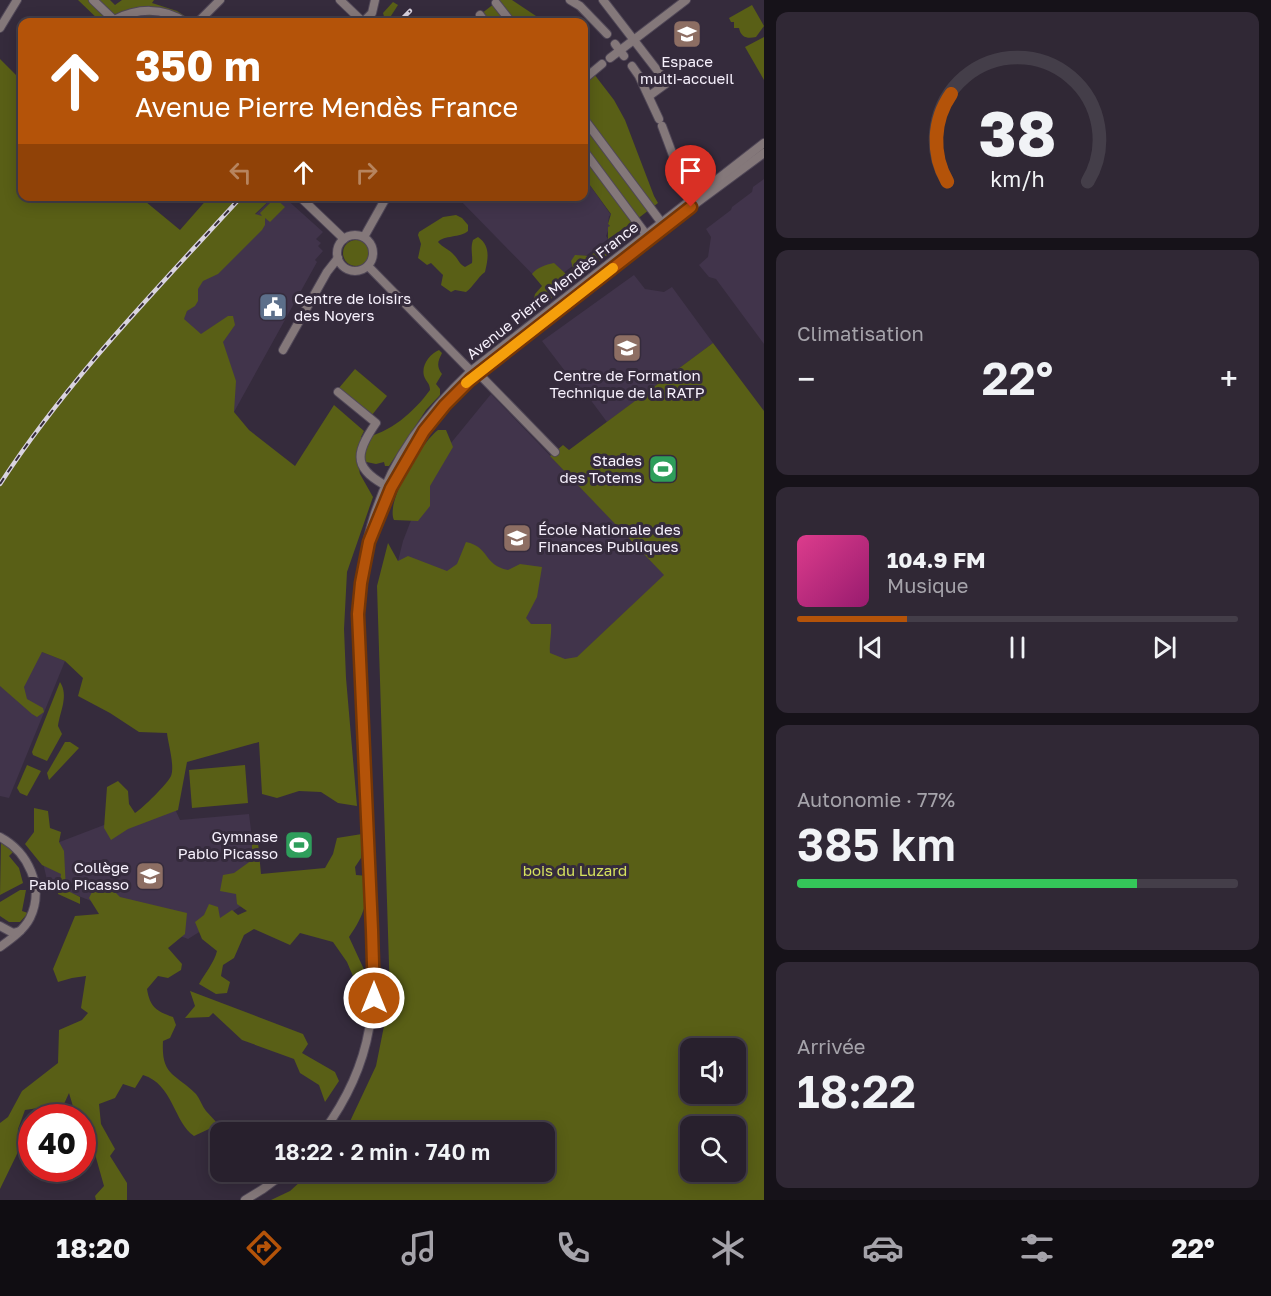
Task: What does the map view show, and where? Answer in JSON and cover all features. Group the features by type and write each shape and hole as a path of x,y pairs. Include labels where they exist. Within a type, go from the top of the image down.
{"street":[{"path":"0,28 17,0"},
{"path":"93,0 112,18"},
{"path":"202,18 220,0"},
{"path":"340,0 359,18"},
{"path":"367,18 372,13 375,0"},
{"path":"570,0 580,6 607,34"},
{"path":"580,6 588,0"},
{"path":"603,0 667,83 649,96"},
{"path":"610,58 686,0"},
{"path":"496,3 508,18"},
{"path":"118,18 125,14 150,11 163,12 179,18"},
{"path":"588,76 602,64"},
{"path":"632,66 649,96 675,161 684,176 700,175"},
{"path":"588,124 663,225"},
{"name":"Avenue Pierre Mendès France","path":"330,1122 345,1099 359,1069 373,1012 374,984 358,614 365,558 388,487 420,426 439,402 474,372 649,237 764,143"},
{"name":"Avenue Pierre Mendès France","path":"663,225 764,153"},
{"path":"588,156 649,237"},
{"path":"303,201 344,239"},
{"path":"364,237 384,201"},
{"path":"283,350 327,272 338,258 339,246 344,239 352,235 364,237 373,250 368,266 363,269 345,268 338,258"},
{"path":"368,266 555,452"},
{"path":"338,392 376,423 365,439 360,458 366,473 388,487"},
{"path":"0,837 22,854 32,873 34,884 33,910 30,919 20,932 0,946"},
{"path":"0,927 14,933 20,932"},
{"path":"0,927 4,937 0,946"},
{"path":"245,1200 272,1182"}],"shaded area":[{"path":"764,179 764,344 716,279 709,277 699,265 708,257 711,237 706,229 752,192 753,187"},
{"path":"588,183 611,215 606,236 608,239 545,287 461,201 588,201"},
{"path":"269,201 288,201 323,232 316,239 321,243 318,246 323,251 315,260 317,262 234,412 183,320 209,261"},
{"name":"Centre de Formation Technique de la RATP","path":"634,275 645,289 664,292 672,287 713,343 607,422 542,341"},
{"name":"École Nationale des Finances Publiques","path":"491,394 665,575 552,681 398,561 415,510 451,443"},
{"path":"42,652 65,661 9,798 0,796 0,666"},
{"name":"Collège Pablo Picasso","path":"175,809 180,820 249,814 254,854 254,898 188,939 48,884 43,863 36,851 104,825"}],"green space":[{"path":"78,0 110,0 115,5 122,0 154,0 152,3 177,11 188,18 97,18"},
{"path":"499,0 512,0 539,18 477,18"},
{"path":"393,2 398,5 390,18 384,18 383,13"},
{"path":"752,5 764,26 756,37 748,38 741,34 739,28 734,28 734,22 731,22 729,18"},
{"path":"764,37 764,80 745,47"},
{"path":"0,59 18,77 18,201 145,201 180,230 205,201 269,201 255,214 262,216 260,213 272,201 278,201 285,207 270,222 265,218 262,230 218,274 203,281 198,289 198,301 187,311 184,319 201,334 228,316 233,316 235,325 223,342 236,381 234,412 249,430 295,466 334,405 364,431 361,437 363,438 392,426 417,406 430,390 423,372 425,364 439,350 442,353 438,364 442,374 436,384 440,389 440,395 426,410 389,466 385,466 384,462 376,464 357,460 360,474 373,497 347,572 344,629 357,806 338,803 321,792 299,791 277,798 262,794 259,742 187,762 178,810 128,829 111,840 104,828 107,787 118,781 128,791 129,804 135,813 143,807 171,776 172,761 167,733 139,732 78,696 83,678 65,661 42,652 24,687 27,699 43,708 44,712 37,717 0,686"},
{"path":"588,66 614,100 625,120 658,203 608,239 611,214 588,182"},
{"path":"456,215 468,225 468,231 438,242 465,267 472,263 473,240 478,237 485,244 488,253 485,272 466,292 455,290 451,292 441,285 443,275 431,263 427,265 418,258 421,244 419,232 443,217"},
{"path":"356,240 365,244 369,253 365,262 356,266 347,262 343,253 347,244"},
{"path":"607,243 615,249 530,315 535,294 542,286 532,274 534,272 554,263 568,274 573,268 571,261 575,255 590,256"},
{"name":"bois du Luzard","path":"713,343 764,411 764,1200 271,1200 290,1191 300,1182 555,1182 555,1122 350,1122 376,1066 390,996 377,586 388,543 398,561 408,556 447,571 457,564 466,542 474,544 500,568 508,570 520,564 542,567 537,597 526,618 531,624 551,624 550,653 565,659 577,657 664,575 550,456 563,445 569,450"},
{"path":"355,369 387,396 372,415 339,388"},
{"path":"438,430 446,430 453,447 430,486 430,506 418,521 394,520 393,511 400,486 423,446"},
{"path":"60,682 64,698 58,726 62,734 47,761 33,755 32,752"},
{"path":"65,742 70,742 79,748 49,780 47,773"},
{"path":"27,765 41,771 27,796 20,793 17,788"},
{"path":"245,765 248,803 192,808 189,770"},
{"path":"34,808 48,811 50,828 61,832 59,842 64,851 66,890 80,897 80,904 58,894 61,874 42,865 25,844 34,832"},
{"path":"252,832 257,832 261,874 325,868 333,854 337,838 362,834 361,858 355,867 356,875 368,876 367,894 362,915 349,937 367,976 362,1020 357,1023 354,1009 357,1005 353,996 358,988 347,962 333,942 300,933 290,945 254,929 244,935 234,958 223,965 221,976 230,982 227,993 216,994 199,984 212,964 217,951 202,939 195,922 204,915 209,904 218,907 220,918 232,910 238,915 247,911 237,904 236,894 220,891 223,875 234,873 252,860"},
{"path":"1,842 14,851 9,856 19,868 23,883 0,895"},
{"path":"110,887 120,897 187,913 185,934 168,948 182,964 181,970 168,978 158,976 147,989 152,1004 162,1013 173,1017 176,1025 170,1038 163,1041 164,1061 167,1068 196,1094 206,1111 216,1122 210,1122 210,1130 194,1136 187,1130 161,1086 153,1080 143,1075 135,1088 123,1084 115,1098 99,1104 101,1124 115,1149 110,1156 127,1183 127,1200 96,1200 95,1196 104,1186 96,1158 96,1104 72,1104 69,1093 64,1104 18,1104 17,1154 0,1189 0,1123 8,1117 22,1091 58,1063 59,1030 82,1020 88,1013 81,1008 86,976 58,982 53,969 75,916 99,914 89,898 92,892"},
{"path":"20,890 26,890 22,911 28,913 20,922 9,922 0,916 0,902"},
{"path":"190,991 303,1034 308,1044 302,1053 335,1072 339,1081 325,1102 319,1085 300,1073 294,1059 242,1040 213,1013 209,1017 185,1018 195,1006"}],"railway":[{"path":"403,18 410,11"},
{"path":"0,484 84,371 237,201"}],"slow traffic":[{"path":"466,383 613,268"}],"place":[{"name":"Espace multi-accueil","path":"687,34"},
{"name":"Centre de loisirs des Noyers","path":"273,307"},
{"name":"Centre de Formation Technique de la RATP","path":"627,348"},
{"name":"Stades des Totems","path":"663,469"},
{"name":"École Nationale des Finances Publiques","path":"517,538"},
{"name":"Gymnase Pablo Picasso","path":"299,845"},
{"name":"Collège Pablo Picasso","path":"150,876"}],"route":[{"path":"374,998 358,614 369,542 391,488 415,444 454,395 470,380 691,207"}]}
